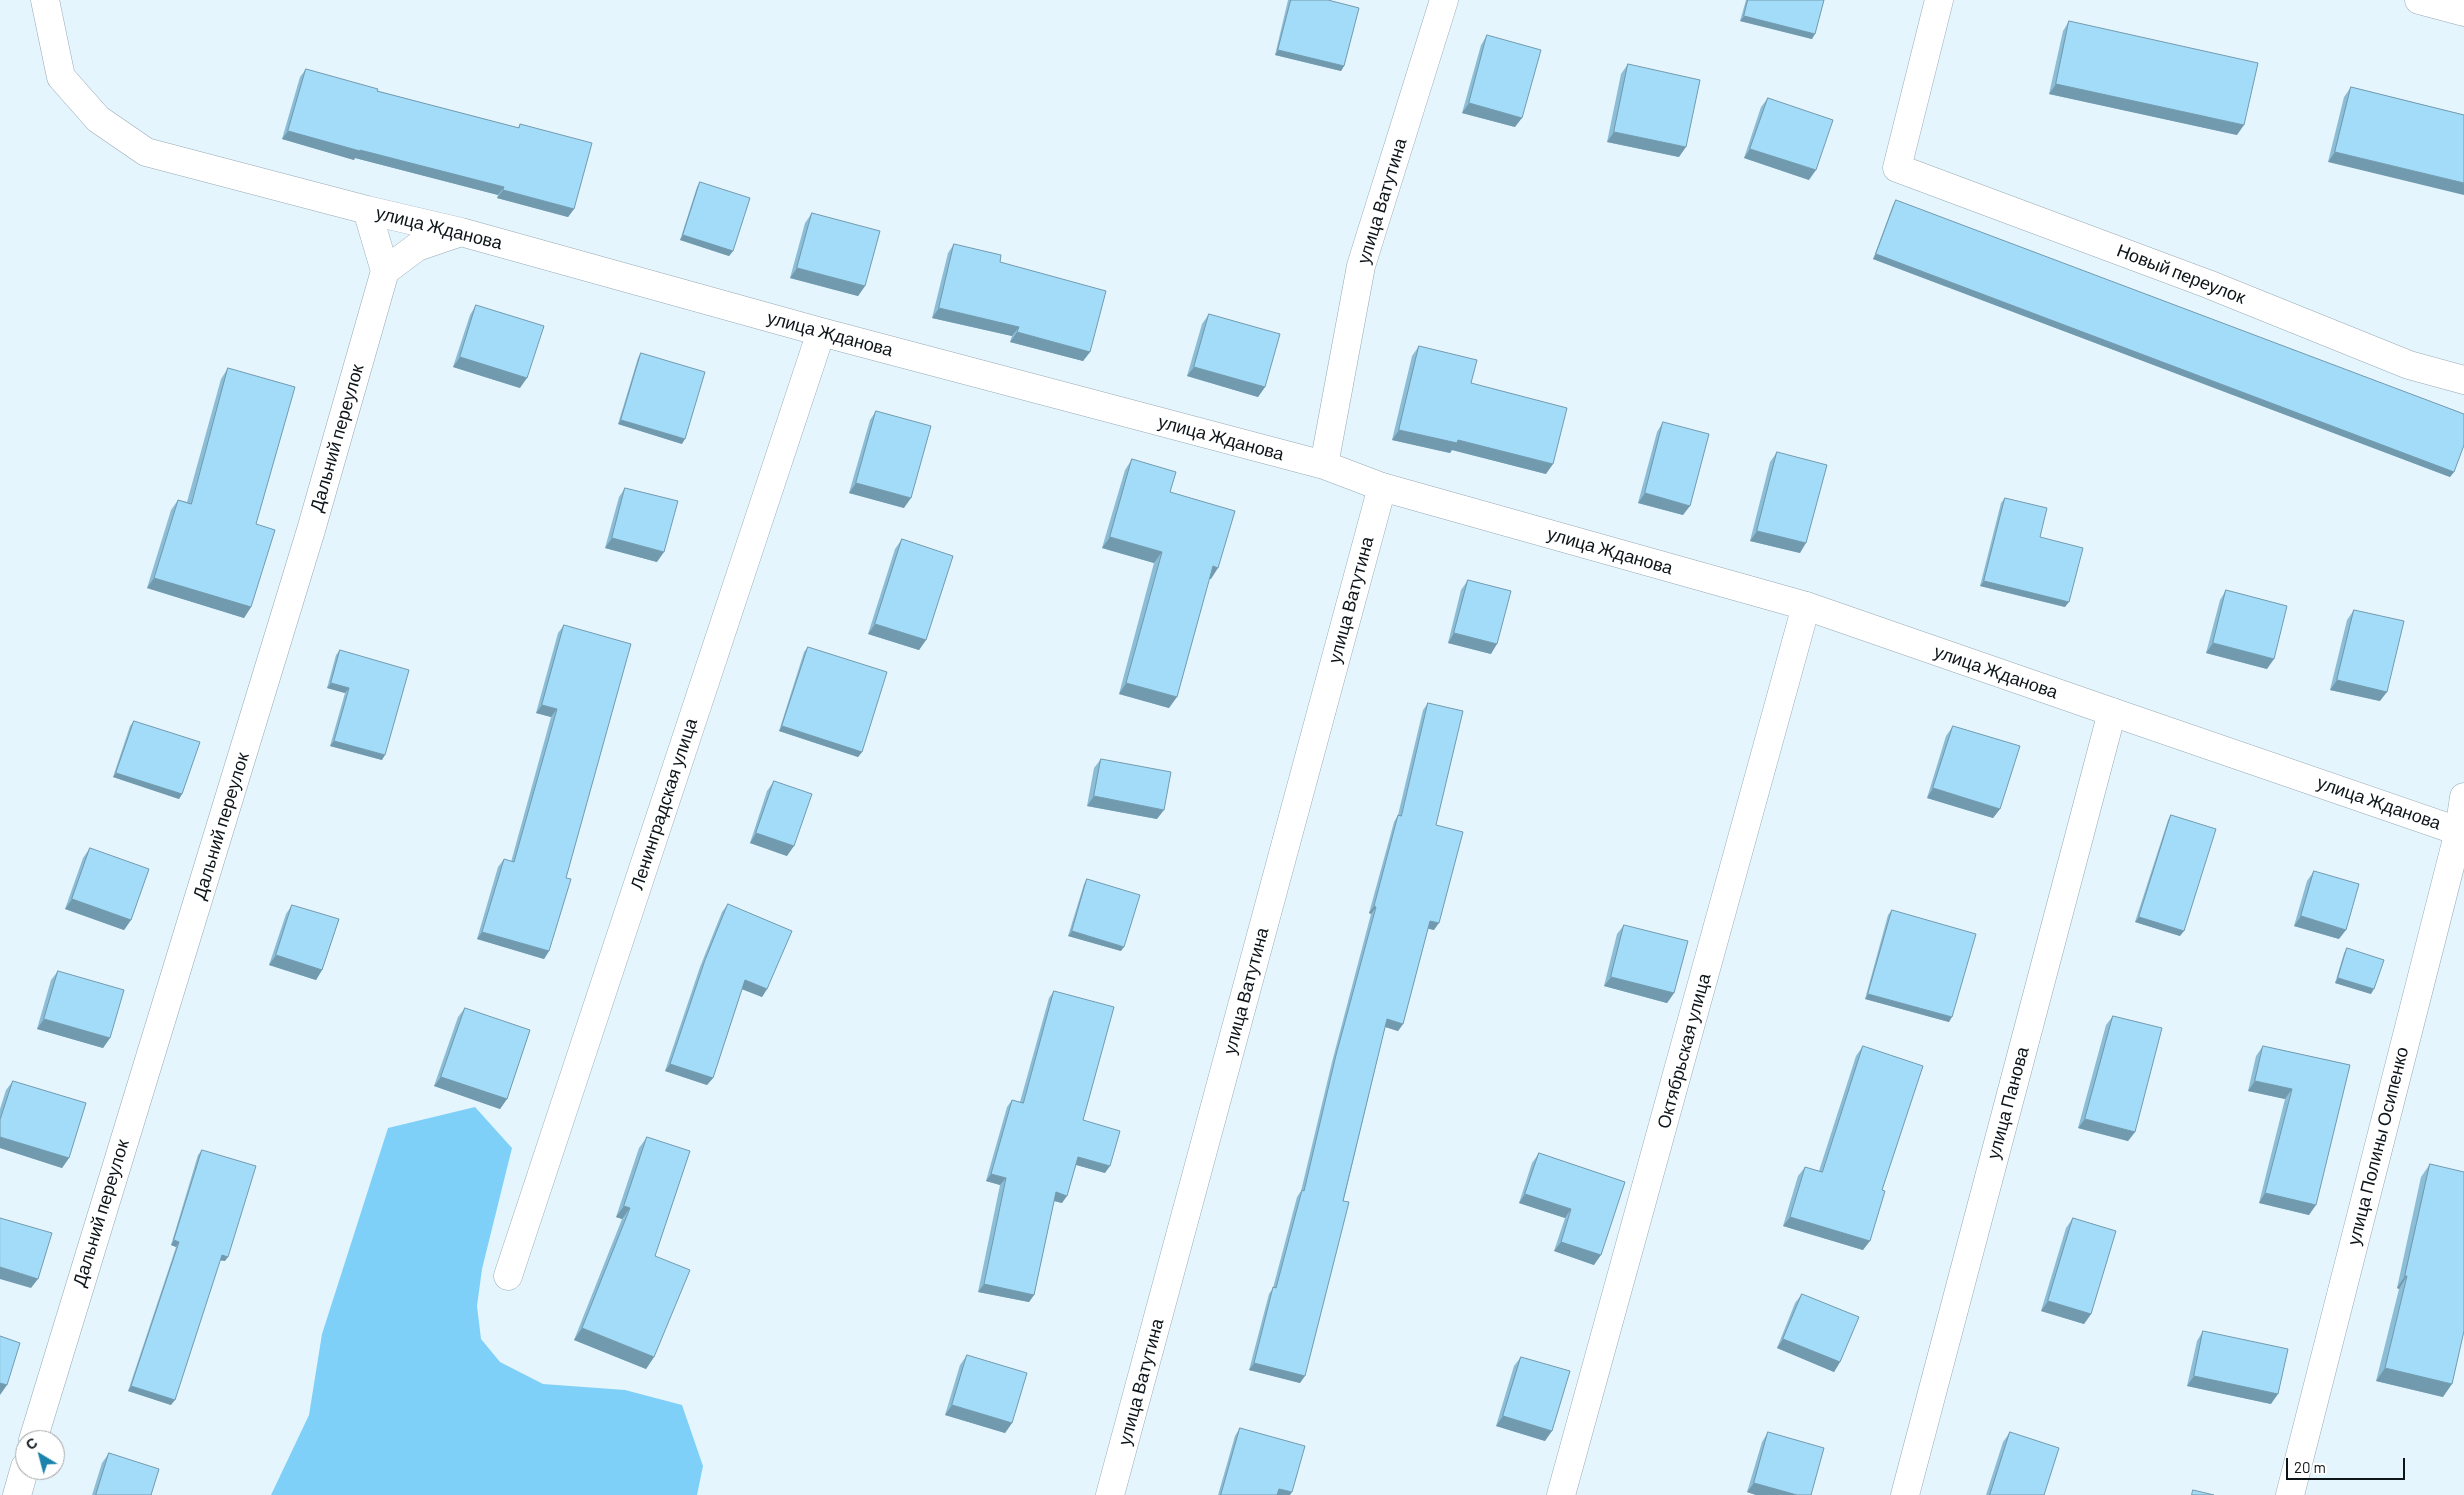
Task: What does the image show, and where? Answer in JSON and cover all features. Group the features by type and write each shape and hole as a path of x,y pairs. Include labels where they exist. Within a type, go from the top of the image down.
{"street":[{"name":"улица Жданова","path":"45,0 62,77 98,119 146,152 367,210 461,232 821,332 1324,465 1382,487 1806,606 2461,832"},
{"name":"улица Ватутина","path":"1324,465 1361,266 1444,0"},
{"name":"Новый переулок","path":"1939,0 1898,168 2208,284 2409,365 2464,380"},
{"path":"2419,0 2464,12"},
{"path":"367,210 385,271 417,247 461,232"},
{"name":"Дальний переулок","path":"36,1430 299,567 385,271"},
{"name":"Ленинградская улица","path":"508,1276 821,332"},
{"name":"улица Ватутина","path":"1110,1495 1382,487"},
{"name":"Октябрьская улица","path":"1562,1495 1806,606"},
{"name":"улица Панова","path":"1905,1495 2112,712"},
{"name":"улица Полины Осипенко","path":"2290,1495 2461,832 2464,797"},
{"path":"17,1495 21,1480"}],"shaded area":[{"path":"475,1107 512,1148 482,1269 477,1306 481,1339 500,1362 543,1384 625,1390 682,1405 703,1466 697,1495 271,1495 309,1415 322,1334 388,1128"}],"building":[{"path":"1291,0 1328,0 1359,8 1344,66 1278,50"},
{"path":"1748,0 1824,0 1815,34 1744,16"},
{"path":"2069,21 2258,63 2244,125 2056,84"},
{"path":"1487,35 1541,50 1522,118 1469,103"},
{"path":"1628,64 1700,80 1686,147 1614,132"},
{"path":"306,69 378,89 377,91 519,128 520,124 592,143 574,209 503,190 504,187 288,131"},
{"path":"2351,87 2464,115 2464,183 2335,152"},
{"path":"1768,98 1833,120 1816,170 1750,149"},
{"path":"700,182 750,198 733,251 683,235"},
{"path":"1896,200 2464,414 2464,445 2454,472 1876,254"},
{"path":"812,213 880,231 865,286 797,268"},
{"path":"954,244 1001,255 1000,262 1106,291 1090,352 1017,332 1019,327 939,308"},
{"path":"476,305 544,326 527,378 460,357"},
{"path":"1209,314 1280,334 1265,387 1194,367"},
{"path":"1419,346 1477,360 1471,383 1567,408 1553,464 1458,440 1457,443 1399,430"},
{"path":"641,353 705,372 685,439 621,420"},
{"path":"228,368 295,387 256,524 275,530 251,607 154,578 178,500 191,504"},
{"path":"876,411 931,426 911,498 856,483"},
{"path":"1663,422 1709,434 1690,506 1645,493"},
{"path":"1777,452 1827,465 1806,543 1757,531"},
{"path":"1132,459 1176,472 1170,492 1235,511 1218,568 1213,566 1177,697 1126,683 1162,552 1110,537"},
{"path":"625,488 678,501 664,552 612,538"},
{"path":"2005,498 2047,508 2040,537 2083,548 2069,602 1984,581"},
{"path":"902,539 953,556 926,640 875,624"},
{"path":"1468,580 1511,591 1497,644 1454,633"},
{"path":"2226,590 2287,606 2274,659 2213,643"},
{"path":"2354,610 2404,621 2387,692 2337,680"},
{"path":"564,625 631,644 566,878 571,879 549,951 482,932 504,859 514,862 557,709 542,705"},
{"path":"808,647 887,672 862,752 782,726"},
{"path":"340,650 409,670 385,755 334,741 349,688 331,683"},
{"path":"1428,703 1463,711 1436,825 1463,832 1439,923 1430,921 1403,1024 1387,1019 1343,1201 1349,1202 1305,1376 1254,1363 1273,1287 1276,1288 1302,1190 1304,1191 1336,1055 1376,907 1374,906 1398,815 1401,816"},
{"path":"134,721 200,742 182,794 116,773"},
{"path":"1953,726 2020,746 2000,809 1933,788"},
{"path":"1101,759 1171,772 1164,810 1094,796"},
{"path":"774,781 812,794 794,846 756,833"},
{"path":"2171,815 2216,829 2184,931 2139,917"},
{"path":"90,848 149,869 131,920 72,899"},
{"path":"2314,871 2359,884 2346,930 2301,916"},
{"path":"1087,879 1140,895 1124,947 1072,931"},
{"path":"728,904 792,931 767,989 745,980 713,1078 670,1064 705,960"},
{"path":"292,905 339,919 322,970 276,955"},
{"path":"1892,910 1976,934 1952,1017 1868,994"},
{"path":"1624,925 1688,941 1674,993 1611,977"},
{"path":"2347,948 2384,960 2374,989 2338,978"},
{"path":"58,971 124,990 110,1038 44,1019"},
{"path":"1054,991 1114,1007 1083,1120 1120,1131 1110,1166 1078,1157 1067,1196 1056,1192 1034,1295 984,1284 1006,1178 991,1174 1012,1100 1023,1103"},
{"path":"465,1008 530,1030 507,1099 441,1077"},
{"path":"2113,1016 2162,1028 2135,1132 2085,1119"},
{"path":"1863,1046 1923,1066 1882,1190 1885,1191 1870,1241 1790,1217 1805,1167 1822,1172"},
{"path":"2263,1046 2350,1065 2316,1205 2265,1193 2292,1089 2255,1081"},
{"path":"13,1081 86,1103 69,1158 0,1137 0,1120"},
{"path":"647,1137 690,1151 655,1256 690,1270 654,1357 582,1328 630,1208 624,1206"},
{"path":"202,1150 256,1166 228,1257 222,1255 175,1400 131,1386 179,1242 174,1240"},
{"path":"1539,1153 1625,1182 1601,1255 1561,1242 1571,1209 1525,1194"},
{"path":"2430,1164 2464,1172 2464,1331 2452,1384 2385,1368 2407,1276 2405,1276"},
{"path":"0,1218 52,1233 38,1279 0,1267"},
{"path":"2073,1218 2116,1231 2091,1314 2048,1301"},
{"path":"1802,1294 1859,1317 1840,1362 1783,1339"},
{"path":"2203,1331 2288,1349 2278,1394 2194,1376"},
{"path":"0,1336 20,1343 7,1385 0,1383"},
{"path":"967,1355 1027,1373 1012,1423 952,1405"},
{"path":"1521,1357 1570,1371 1552,1431 1503,1416"},
{"path":"1240,1428 1305,1446 1292,1492 1279,1489 1277,1495 1221,1495"},
{"path":"1768,1432 1824,1448 1811,1495 1797,1495 1754,1483"},
{"path":"2010,1432 2059,1448 2044,1495 1990,1495"},
{"path":"109,1453 159,1469 151,1495 96,1495"},
{"path":"2193,1490 2214,1495 2192,1495"}]}
